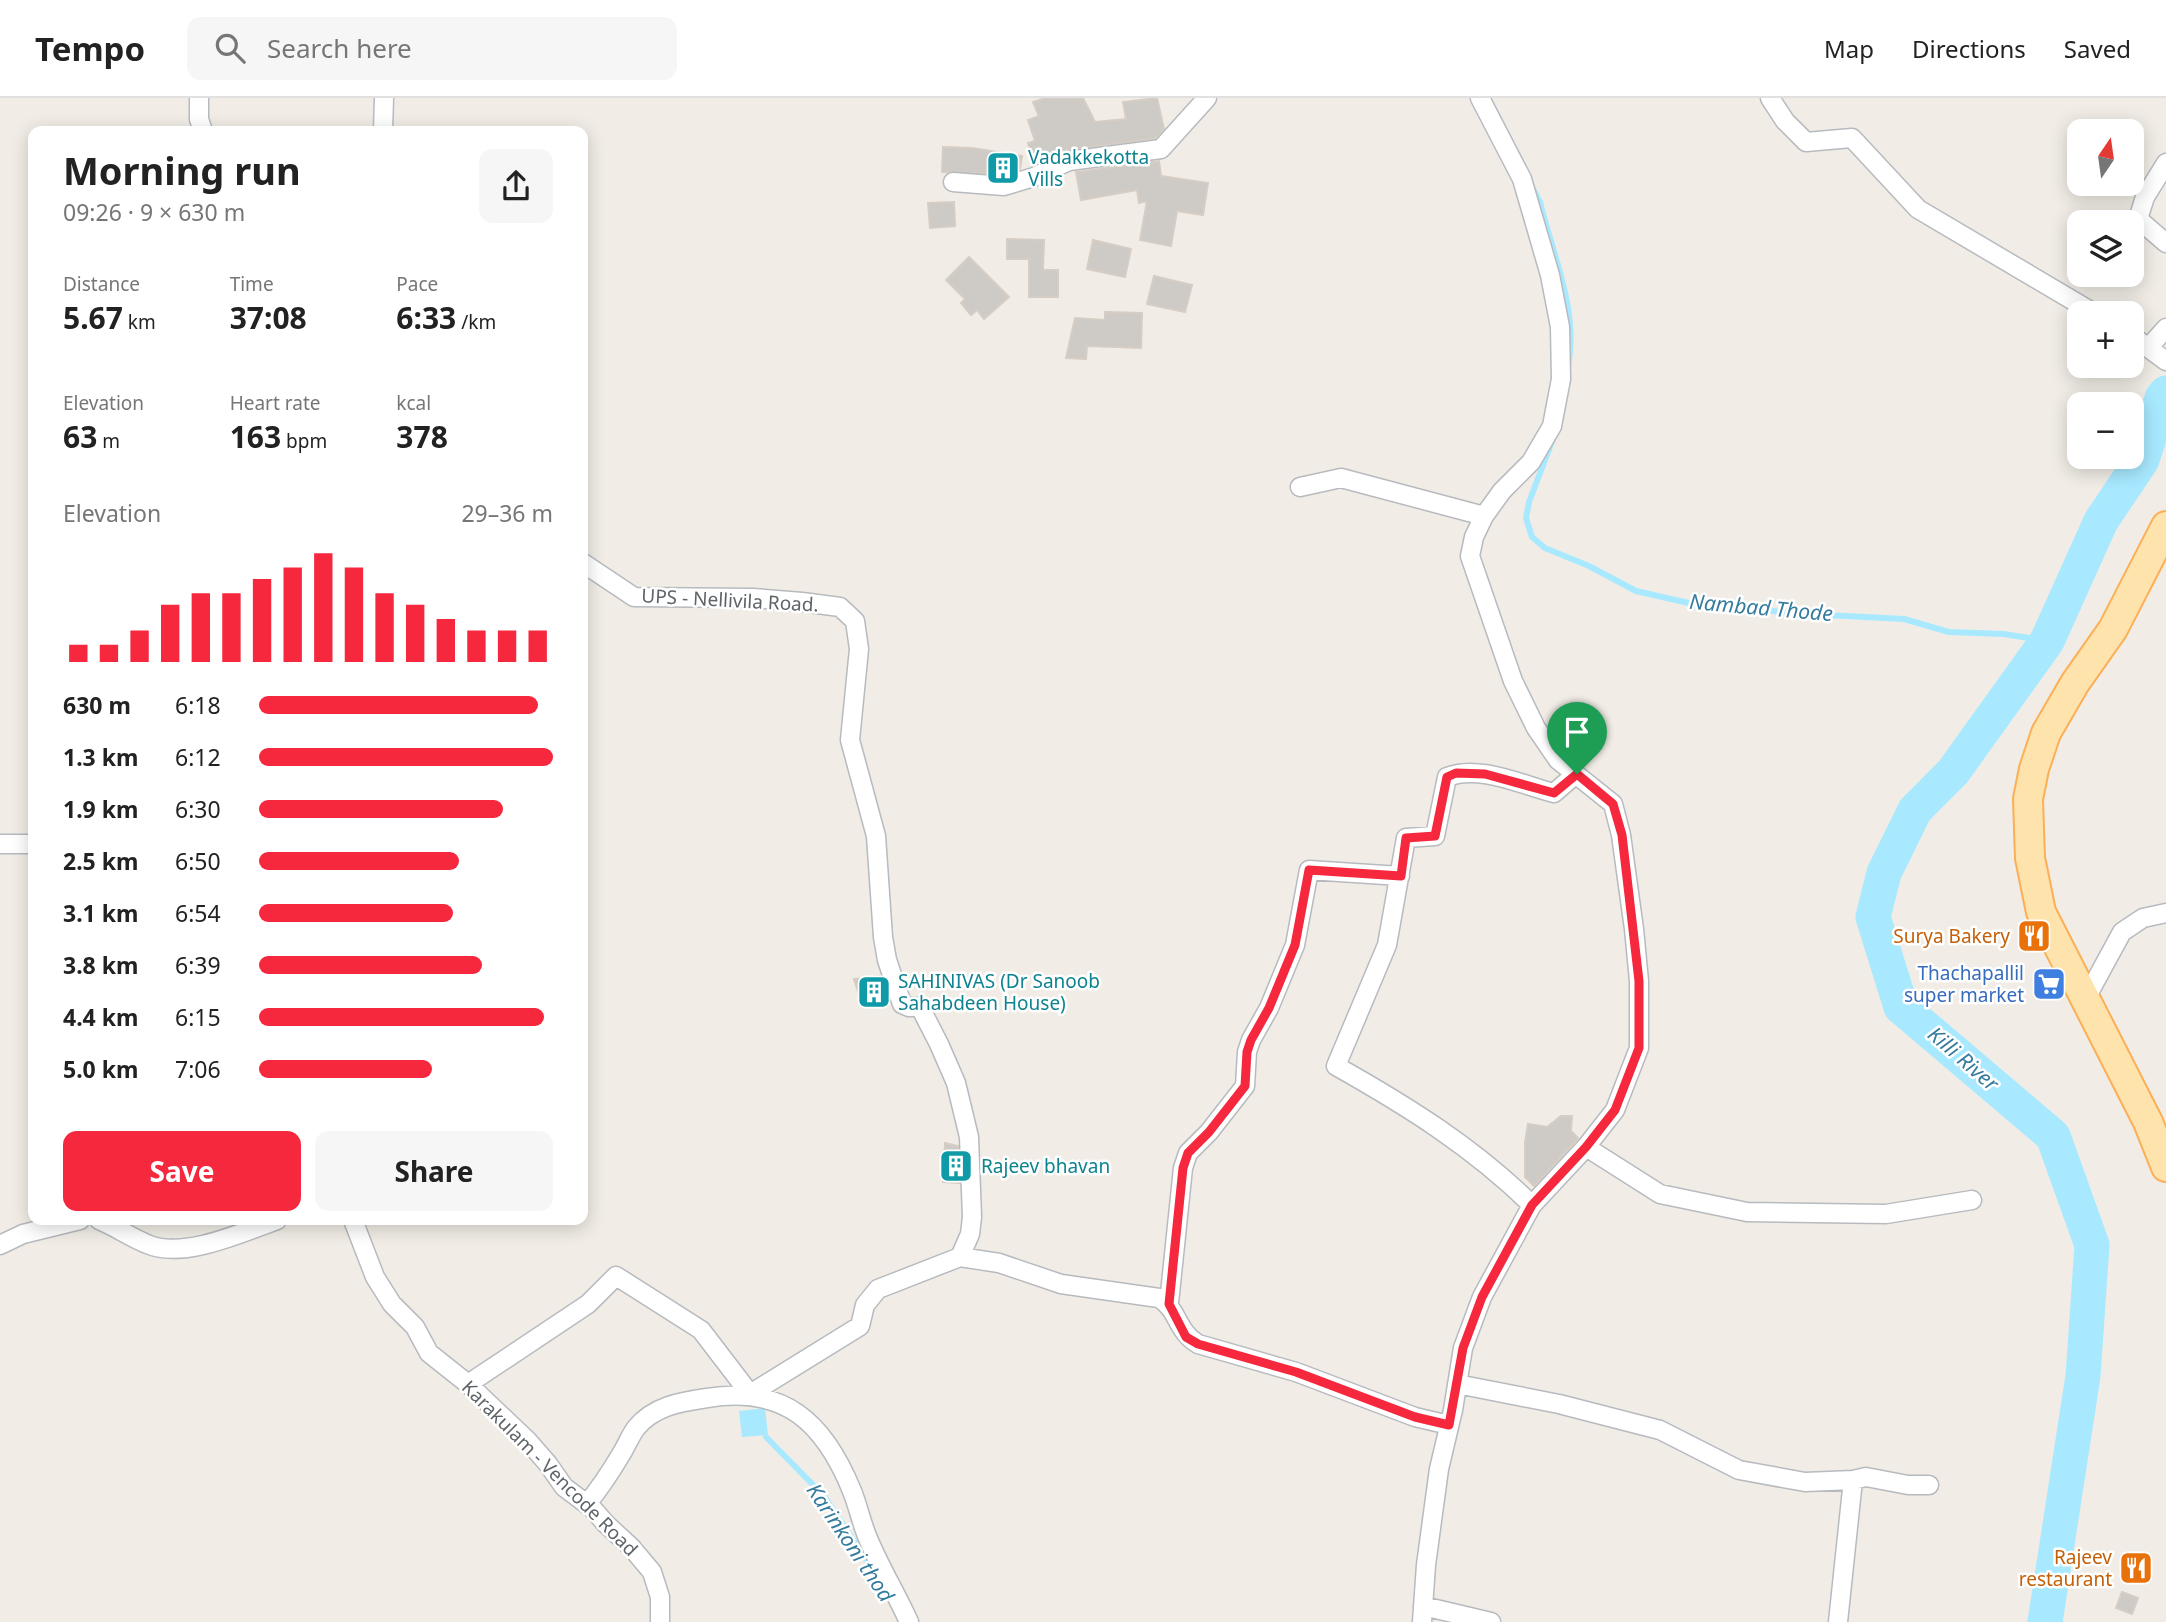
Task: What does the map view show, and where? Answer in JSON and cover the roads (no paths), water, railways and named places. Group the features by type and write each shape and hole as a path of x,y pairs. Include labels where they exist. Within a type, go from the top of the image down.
{"main road":[{"path":"2166,526 2113,629 2075,683 2046,733 2034,769 2028,799 2030,859 2041,912 2148,1122 2166,1167"}],"street":[{"path":"199,98 201,126"},
{"path":"383,126 384,98"},
{"path":"953,182 1004,186 1034,177 1069,161 1161,149 1207,98"},
{"path":"1480,98 1521,179 1550,275 1560,327 1561,379 1552,426 1531,462 1502,491 1484,516 1474,537 1470,556 1513,681 1536,727 1558,760 1613,804 1622,835 1639,981 1639,1048 1615,1110 1586,1147 1532,1205 1482,1297 1463,1348 1439,1469 1423,1614 1491,1622"},
{"path":"1770,98 1785,121 1806,142 1852,138 1918,209 2074,301"},
{"path":"2166,163 2145,197 2138,219 2166,243"},
{"path":"2149,347 2166,328"},
{"path":"2144,344 2166,360"},
{"path":"1300,486 1341,478 1484,516"},
{"name":"UPS - Nellivila Road.","path":"588,566 634,597 753,598 803,602 840,607 855,621 859,649 850,740 876,836 887,960 902,1004 920,1007 939,1044 956,1083 969,1137 972,1217 970,1234 960,1256"},
{"path":"1532,1205 1502,1176 1457,1140 1406,1106 1336,1066 1387,945 1406,838 1435,836 1447,777 1456,773 1485,774 1554,793 1577,774"},
{"path":"0,844 28,844"},
{"path":"1169,1304 1183,1168 1188,1153 1209,1132 1245,1086 1247,1052 1251,1040 1269,1008 1295,945 1309,870 1401,876"},
{"path":"2085,1000 2122,932 2143,918 2166,913"},
{"path":"1586,1147 1660,1194 1747,1212 1886,1214 1972,1200"},
{"path":"0,1245 23,1234 60,1225"},
{"path":"112,1225 149,1245 174,1249 201,1245 262,1225"},
{"name":"Karakulam - Vencode Road","path":"355,1225 375,1277 392,1304 415,1327 429,1353 468,1384 527,1440 564,1487 587,1504 631,1547 652,1573 660,1597 660,1622"},
{"path":"750,1394 860,1326 865,1305 878,1289 960,1256 999,1263 1061,1284 1159,1298 1169,1304 1186,1337 1198,1344 1296,1372 1415,1417 1449,1425"},
{"path":"468,1384 588,1304 616,1276 701,1330 750,1394"},
{"path":"1457,1384 1559,1404 1660,1430 1739,1471 1805,1482 1866,1477 1908,1485 1929,1485"},
{"path":"587,1504 636,1428 661,1407 722,1395 750,1394 788,1405 826,1442 852,1491 877,1560 909,1622"},
{"path":"1838,1622 1853,1480"}],"water":[{"path":"765,1408 768,1435 742,1437 739,1411"}],"waterway":[{"name":"Nambad Thode","path":"1533,189 1540,202 1567,304 1570,325 1568,367"},
{"name":"Killi River","path":"2045,1622 2083,1376 2092,1245 2053,1136 1901,1007 1873,917 1884,873 1915,810 1953,772 2047,641 2101,521 2142,460 2166,393"},
{"name":"Nambad Thode","path":"1553,439 1529,502 1526,518 1532,537 1545,548 1589,566 1636,591 1715,609 1751,608 1787,613 1904,619 1949,632 2004,634 2047,641"},
{"name":"Karinkoni thod","path":"766,1437 824,1496 876,1574"}],"place":[{"name":"Vadakkekotta Vills","path":"1003,168"},
{"name":"Surya Bakery","path":"2034,936"},
{"name":"Thachapallil super market","path":"2049,984"},
{"name":"SAHINIVAS (Dr Sanoob Sahabdeen House)","path":"874,992"},
{"name":"Rajeev bhavan","path":"956,1166"},
{"name":"Rajeev restaurant","path":"2136,1568"}]}
